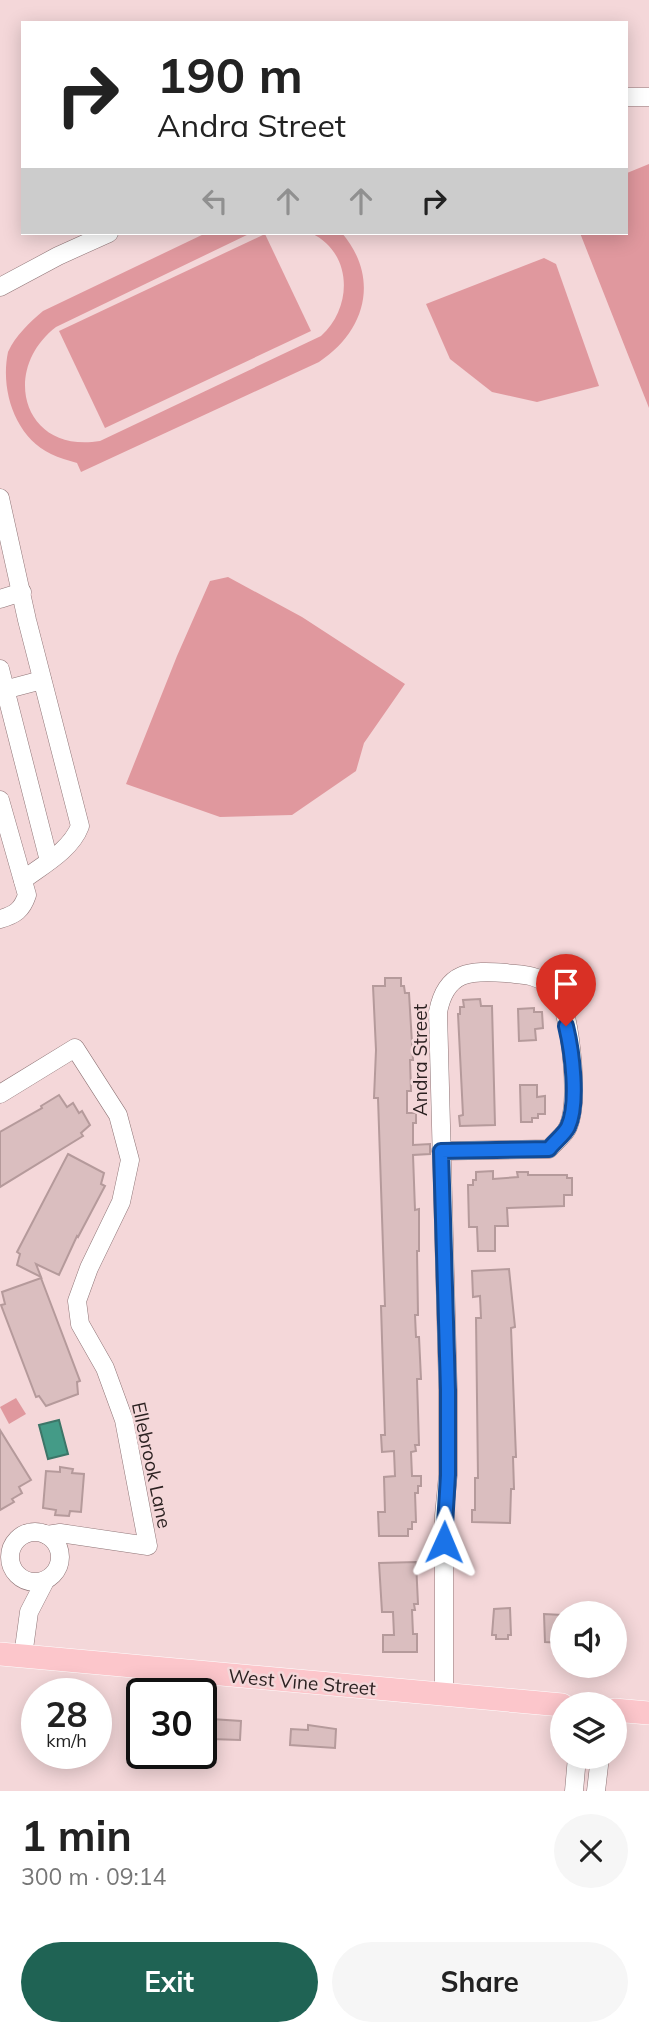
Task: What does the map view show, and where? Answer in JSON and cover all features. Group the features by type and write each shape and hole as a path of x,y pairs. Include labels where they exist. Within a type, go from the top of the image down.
{"main road":[{"name":"West Vine Street","path":"11,1655 550,1704"},
{"path":"627,1711 649,1713"}],"street":[{"path":"628,97 649,97"},
{"path":"0,287 105,235"},
{"path":"0,498 42,680 80,826 76,836 23,880"},
{"path":"0,599 22,592"},
{"path":"0,669 2,690 49,860"},
{"path":"2,690 42,680"},
{"path":"0,800 27,895 22,907 12,916 0,919"},
{"name":"Andra Street","path":"441,1151 549,1149 567,1129 572,1107 573,1053 560,999 548,985 535,976 479,971 462,975 449,984 441,995 438,1013 441,1151 448,1390 448,1475 444,1516 444,1695"},
{"name":"Ellebrook Lane","path":"0,1094 75,1048 118,1115 130,1160 121,1202 89,1268 77,1301 80,1324 105,1368 124,1420 148,1546 83,1537"},
{"path":"29,1612 12,1573 6,1548 19,1537 34,1532 83,1537"},
{"path":"11,1655 45,1581 58,1569 60,1557 56,1544 47,1535"},
{"path":"60,1557 83,1537"},
{"path":"12,1573 38,1583 45,1581"},
{"path":"574,1791 576,1769"},
{"path":"596,1791 599,1769"}],"shaded area":[{"path":"649,164 649,408 581,235 628,235 628,173"},
{"path":"202,235 247,235 56,327 39,345 28,365 25,385 28,405 37,422 53,435 74,442 100,441 321,336 339,310 344,281 335,253 314,235 343,235 354,250 364,285 357,319 348,335 319,362 81,472 77,463 54,455 38,446 28,436 19,424 9,396 6,382 8,352 19,335 43,311"},
{"path":"265,235 311,331 105,428 59,331"},
{"path":"544,258 556,264 599,386 537,402 492,392 450,359 426,304"},
{"path":"228,577 302,617 405,684 364,743 356,771 292,815 220,817 126,784 210,581"},
{"path":"16,1398 26,1414 9,1424 0,1407"},
{"path":"59,1420 68,1454 48,1459 39,1425"}],"building":[{"path":"385,978 401,978 401,986 404,986 405,993 409,993 413,1060 410,1060 411,1091 407,1091 407,1113 416,1113 413,1145 430,1144 430,1154 413,1155 415,1210 419,1209 418,1315 415,1315 421,1379 417,1379 419,1445 415,1445 416,1451 411,1452 412,1476 421,1476 421,1486 418,1486 418,1493 415,1493 416,1522 412,1522 412,1529 408,1529 408,1536 379,1536 378,1512 385,1512 384,1477 395,1476 394,1451 382,1452 381,1435 385,1435 381,1306 385,1306 378,1098 374,1098 376,1050 373,986 385,986"},
{"path":"480,999 481,1006 492,1006 495,1125 460,1126 459,1116 463,1115 458,1014 460,1007 464,1007 463,1000"},
{"path":"534,1008 534,1012 542,1012 543,1028 535,1029 536,1040 519,1041 518,1009"},
{"path":"520,1085 537,1085 537,1097 545,1096 545,1114 538,1114 538,1118 532,1118 532,1122 521,1122"},
{"path":"59,1095 67,1107 73,1103 79,1113 82,1111 90,1125 81,1133 83,1136 0,1187 0,1132"},
{"path":"68,1154 104,1173 101,1184 105,1186 59,1275 36,1264 41,1277 17,1265 20,1254 17,1252"},
{"path":"493,1171 493,1179 518,1177 517,1172 528,1172 528,1175 567,1175 567,1178 572,1178 572,1195 564,1195 564,1206 507,1208 508,1226 495,1226 495,1251 478,1251 477,1227 469,1227 468,1185 473,1185 476,1172"},
{"path":"509,1269 515,1327 511,1328 516,1457 513,1457 514,1489 511,1489 510,1523 472,1522 472,1510 475,1510 475,1478 478,1478 476,1318 481,1318 480,1296 473,1297 472,1271"},
{"path":"41,1278 80,1381 77,1382 78,1394 46,1406 39,1396 36,1397 1,1305 5,1304 2,1292"},
{"path":"0,1430 31,1480 19,1487 22,1493 12,1499 14,1502 0,1510"},
{"path":"60,1467 73,1469 72,1473 84,1474 81,1512 70,1511 69,1516 55,1515 56,1510 43,1508 46,1471 60,1472"},
{"path":"416,1562 418,1604 414,1604 415,1610 412,1610 413,1634 417,1634 417,1652 383,1652 383,1635 394,1635 393,1612 382,1612 379,1563"},
{"path":"510,1608 511,1635 508,1635 508,1639 496,1639 496,1635 492,1635 494,1609"},
{"path":"544,1614 550,1614 550,1642 545,1642"},
{"path":"217,1719 241,1721 240,1740 217,1739"},
{"path":"308,1725 336,1729 335,1748 290,1745 291,1729 308,1730"}],"route":[{"path":"444,1542 448,1475 448,1390 441,1151 549,1149 567,1129 572,1107 573,1053 566,1026"}]}
